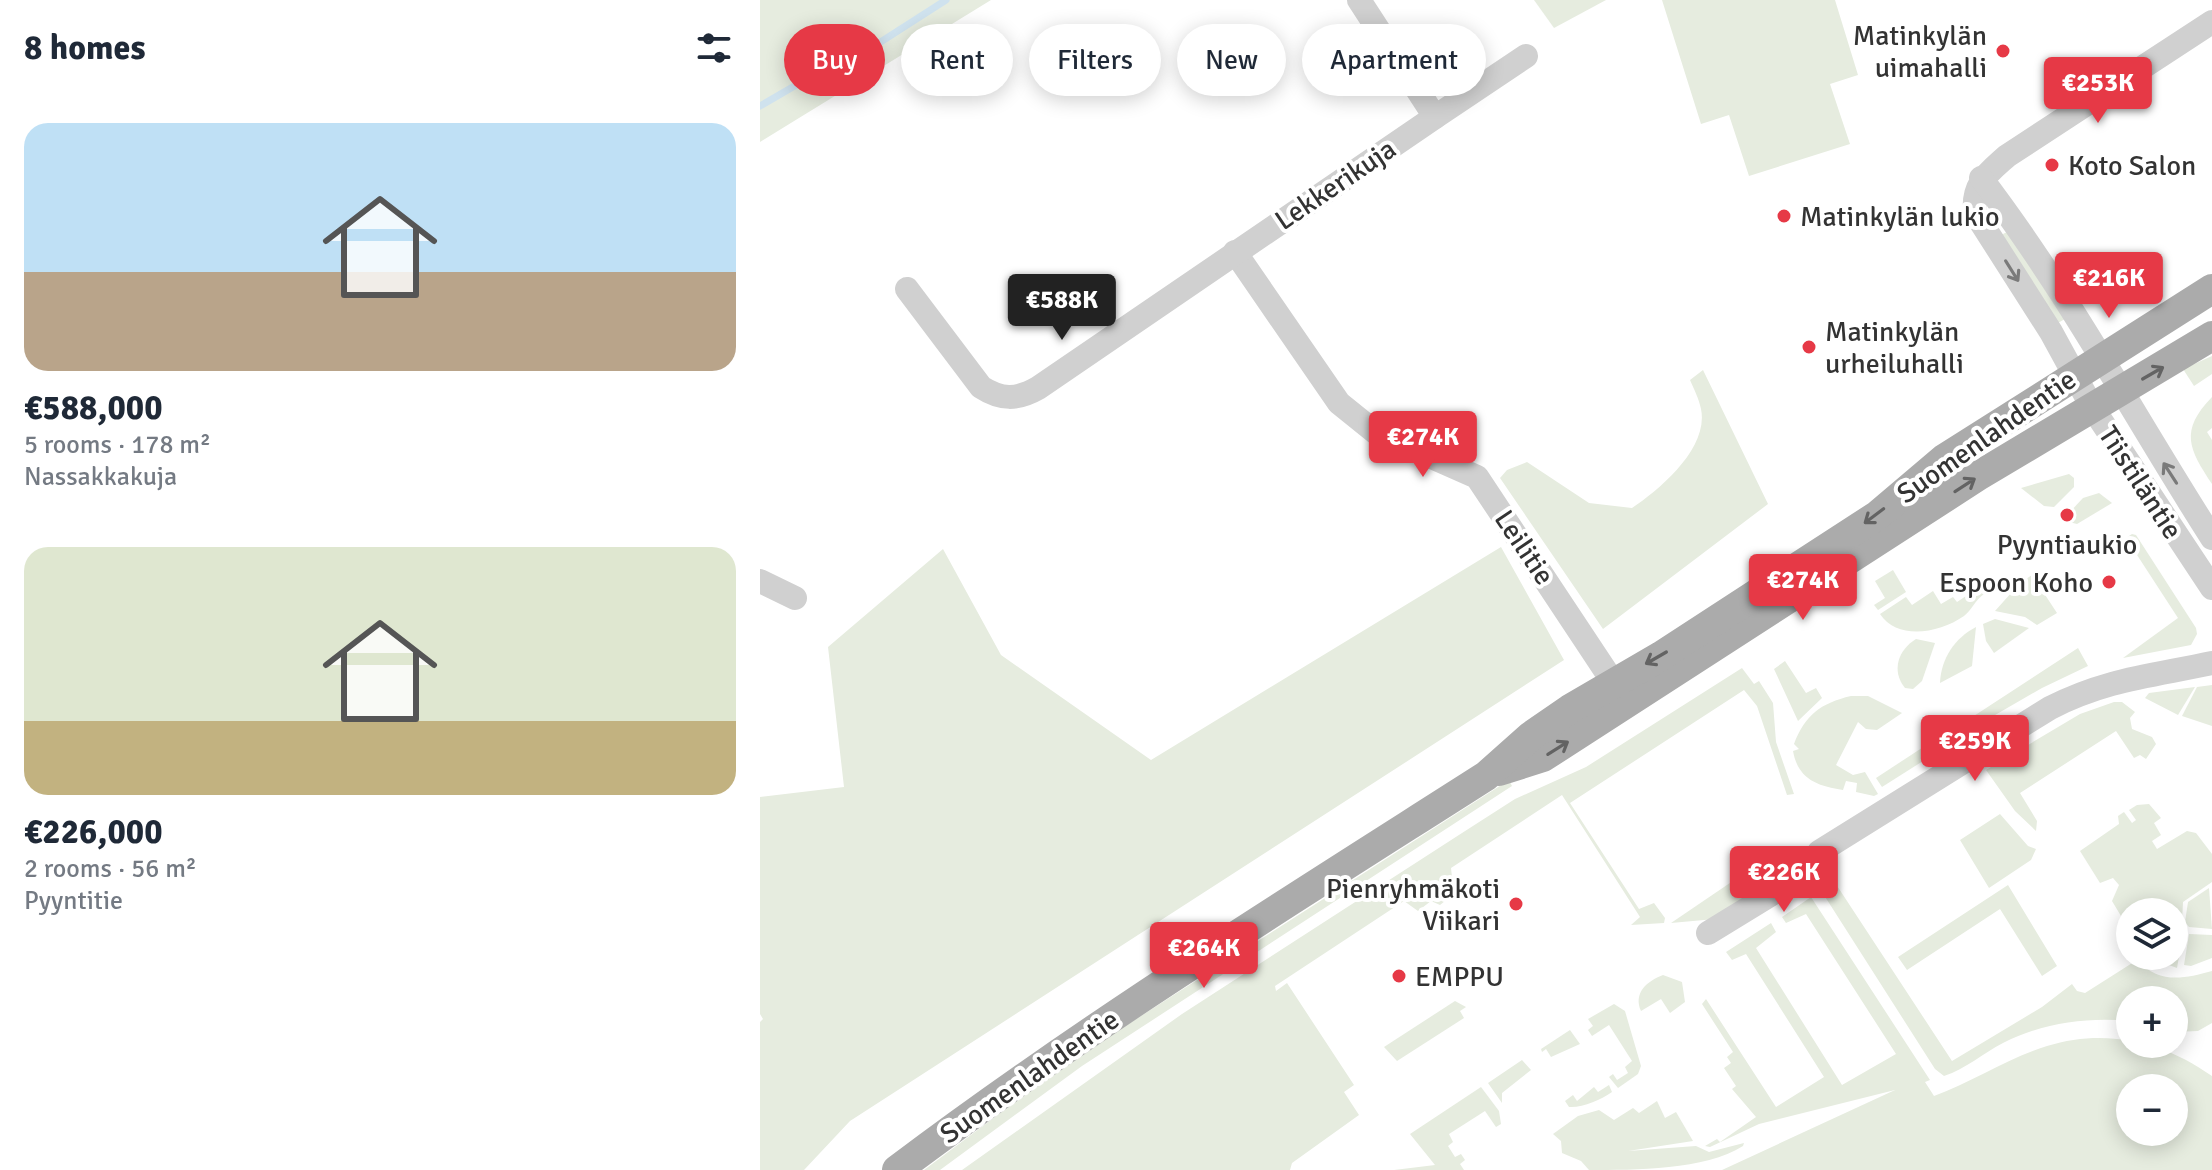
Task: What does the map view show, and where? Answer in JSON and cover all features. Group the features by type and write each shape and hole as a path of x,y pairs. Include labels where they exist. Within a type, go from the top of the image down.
{"main road":[{"name":"Suomenlahdentie","path":"1621,693 1673,648 1878,515 1944,459 2212,289"},
{"name":"Suomenlahdentie","path":"897,1170 980,1107 1091,1032 1486,776 1531,736 1621,693 2212,336"}],"street":[{"path":"1359,0 1435,117"},
{"path":"1981,178 2019,148 2212,22"},
{"name":"Lekkerikuja","path":"907,289 981,387 997,397 1012,397 1038,388 1526,56"},
{"name":"Tiistiläntie","path":"1981,178 2061,299 2085,327 2212,538"},
{"name":"Tiistiläntie","path":"1981,178 1973,196 1975,213 2092,407 2212,588"},
{"name":"Leilitie","path":"1235,252 1339,403 1355,420 1375,432 1477,477 1621,693"},
{"path":"760,581 795,598"},
{"path":"1708,933 1806,873 1819,852 2050,708 2080,693 2133,676 2212,663"}],"shaded area":[{"path":"760,0 991,0 952,24 901,24 901,55 885,65 885,24 784,24 784,96 835,96 760,142"},
{"path":"1534,0 1606,0 1554,28"},
{"path":"1662,0 1835,0 1858,75 1830,84 1850,144 1749,176 1729,115 1701,124"},
{"path":"2007,232 2065,319 2056,324 2001,235"},
{"path":"2212,356 2212,374 2194,386 2183,369"},
{"path":"1703,370 1768,504 1603,629 1500,478 1507,470 1527,462 1589,503 1632,508 1668,479 1698,438 1701,409 1690,380"},
{"path":"2212,397 2212,428 2207,432 2212,440 2212,484 2193,450 2191,430"},
{"path":"2069,474 2074,478 2074,487 2054,507 2044,506 2021,488"},
{"path":"2099,493 2112,503 2077,524 2069,522 2069,513 2083,498"},
{"path":"2136,535 2196,628 2197,634 2191,645 2123,658 2178,618 2126,538"},
{"path":"1501,547 1564,660 850,1121 804,1170 760,1170 760,1022 763,1019 760,1014 760,797 844,787 828,647 943,549 1001,655 1151,760"},
{"path":"1893,570 1906,592 1878,610 1874,605 1885,598 1875,581"},
{"path":"2032,575 2057,613 2037,625 2025,617 1995,611 2020,583"},
{"path":"1980,579 1984,594 1964,616 1942,627 1907,631 1887,622 1880,614 1906,597 1912,605 1933,591 1941,604 1953,597 1957,602 1975,590 1972,584"},
{"path":"1995,619 2029,628 1994,653 1986,641 1983,624"},
{"path":"1976,627 1972,666 1940,683 1950,650"},
{"path":"1916,639 1935,643 1922,681 1913,689 1905,688 1898,675 1898,661"},
{"path":"2078,648 2088,666 2042,688 1964,733 1959,731 1957,727"},
{"path":"1785,661 1806,693 1816,688 1822,698 1798,721 1774,669"},
{"path":"1742,668 1754,684 1759,681 1773,703 1776,742 1794,794 1787,795 1757,706 1744,690 1570,803 1639,909 1654,903 1665,918 1664,923 1631,925 1640,917 1562,795 1451,868 1452,877 1440,886 1445,901 1440,905 1431,901 1418,911 1404,901 1275,986 1276,991 1287,983 1354,1085 1344,1092 1359,1115 1292,1163 1290,1170 962,1170 1182,1014 1462,833 1515,799 1586,767"},
{"path":"2212,685 2212,726 2182,716 2197,687"},
{"path":"2195,687 2178,715 2145,698 2149,693"},
{"path":"1851,696 1868,696 1902,713 1877,730 1866,729 1858,722 1836,765 1853,775 1865,772 1878,794 1874,796 1856,792 1857,783 1846,781 1843,790 1810,780 1799,768 1793,751 1799,749 1794,744 1798,734 1815,712 1831,702"},
{"path":"2122,702 2135,712 2130,718 2132,729 2152,737 2156,744 2146,759 2140,755 2134,758 2116,731 2020,793 2037,821 2036,831 2015,811 1986,770 2080,714"},
{"path":"1931,742 1935,748 1941,744 1942,749 1882,787 1876,778"},
{"path":"1509,780 1512,786 1082,1066 940,1170 924,1170 1063,1066"},
{"path":"2149,804 2161,818 2154,823 2161,835 2152,841 2157,849 2187,831 2196,833 2212,854 2212,882 2188,899 2116,898 2116,908 2112,901 2119,885 2113,878 2100,883 2080,851 2119,824 2118,816 2124,812 2132,823 2136,820 2129,810 2137,805"},
{"path":"2000,814 2028,846 2036,849 2031,860 1989,888 1960,840"},
{"path":"1758,864 1767,872 1769,884 1715,919 1671,923 1752,868 1757,877 1763,873"},
{"path":"1828,872 1952,1061 2042,1007 2072,984 2077,991 2085,993 2121,970 2149,970 2172,978 2212,971 2212,1023 2198,1031 2188,1031 2188,986 2116,986 2116,1021 2081,1021 2033,1031 2003,1043 1944,1076 1935,1069 1815,881"},
{"path":"2008,885 2057,966 2042,976 2000,909 1907,970 1898,957"},
{"path":"2209,888 2212,929 2189,927 2188,902"},
{"path":"1811,897 1930,1080 1925,1082 1934,1096 2033,1051 2090,1038 2116,1039 2116,1058 2182,1058 2193,1064 2212,1076 2212,1170 1722,1170 1895,1090 1759,1124 1710,1147 1705,1146 1717,1139 1720,1142 1756,1117 1732,1089 1736,1086 1724,1068 1731,1063 1727,1057 1733,1052 1702,1004 1706,999 1776,1107 1824,1077 1746,954 1732,960 1726,952 1771,923 1776,932 1756,948 1842,1085 1896,1054 1806,914 1786,923 1782,917"},
{"path":"2189,934 2212,935 2212,958 2188,966"},
{"path":"1663,975 1682,982 1685,1002 1670,1013 1661,999 1641,1011 1639,999 1643,988"},
{"path":"1455,1001 1466,1007 1460,1011 1464,1018 1397,1061 1384,1047"},
{"path":"1614,1004 1625,1011 1641,1066 1638,1074 1618,1088 1609,1077 1613,1074 1617,1080 1628,1073 1625,1067 1632,1061 1609,1025 1592,1036 1588,1030 1593,1026 1588,1019"},
{"path":"1570,1030 1580,1044 1551,1057 1546,1049 1542,1052 1541,1049"},
{"path":"1522,1060 1531,1070 1502,1093 1502,1103 1488,1083"},
{"path":"1609,1085 1612,1092 1591,1103 1569,1107 1565,1101 1573,1095 1577,1101 1594,1087 1598,1092"},
{"path":"1481,1087 1499,1111 1501,1124 1496,1127 1485,1111 1449,1134 1453,1142 1448,1146 1455,1157 1461,1154 1465,1160 1460,1164 1464,1170 1394,1170 1435,1165 1410,1134"},
{"path":"1657,1101 1665,1118 1676,1112 1693,1141 1628,1151 1696,1146 1709,1152 1744,1143 1743,1146 1727,1154 1690,1164 1648,1169 1589,1170 1581,1161 1562,1153 1561,1141 1553,1134 1578,1116 1599,1110 1614,1120 1633,1108 1639,1113"}],"waterway":[{"path":"760,106 829,66 879,43 946,0"}],"place":[{"name":"Matinkylän uimahalli","path":"2003,51"},
{"name":"Koto Salon","path":"2052,165"},
{"name":"Matinkylän lukio","path":"1784,216"},
{"name":"Matinkylän urheiluhalli","path":"1809,347"},
{"name":"Pyyntiaukio","path":"2067,515"},
{"name":"Espoon Koho","path":"2109,582"},
{"name":"Pienryhmäkoti Viikari","path":"1516,904"},
{"name":"EMPPU","path":"1399,976"}]}
